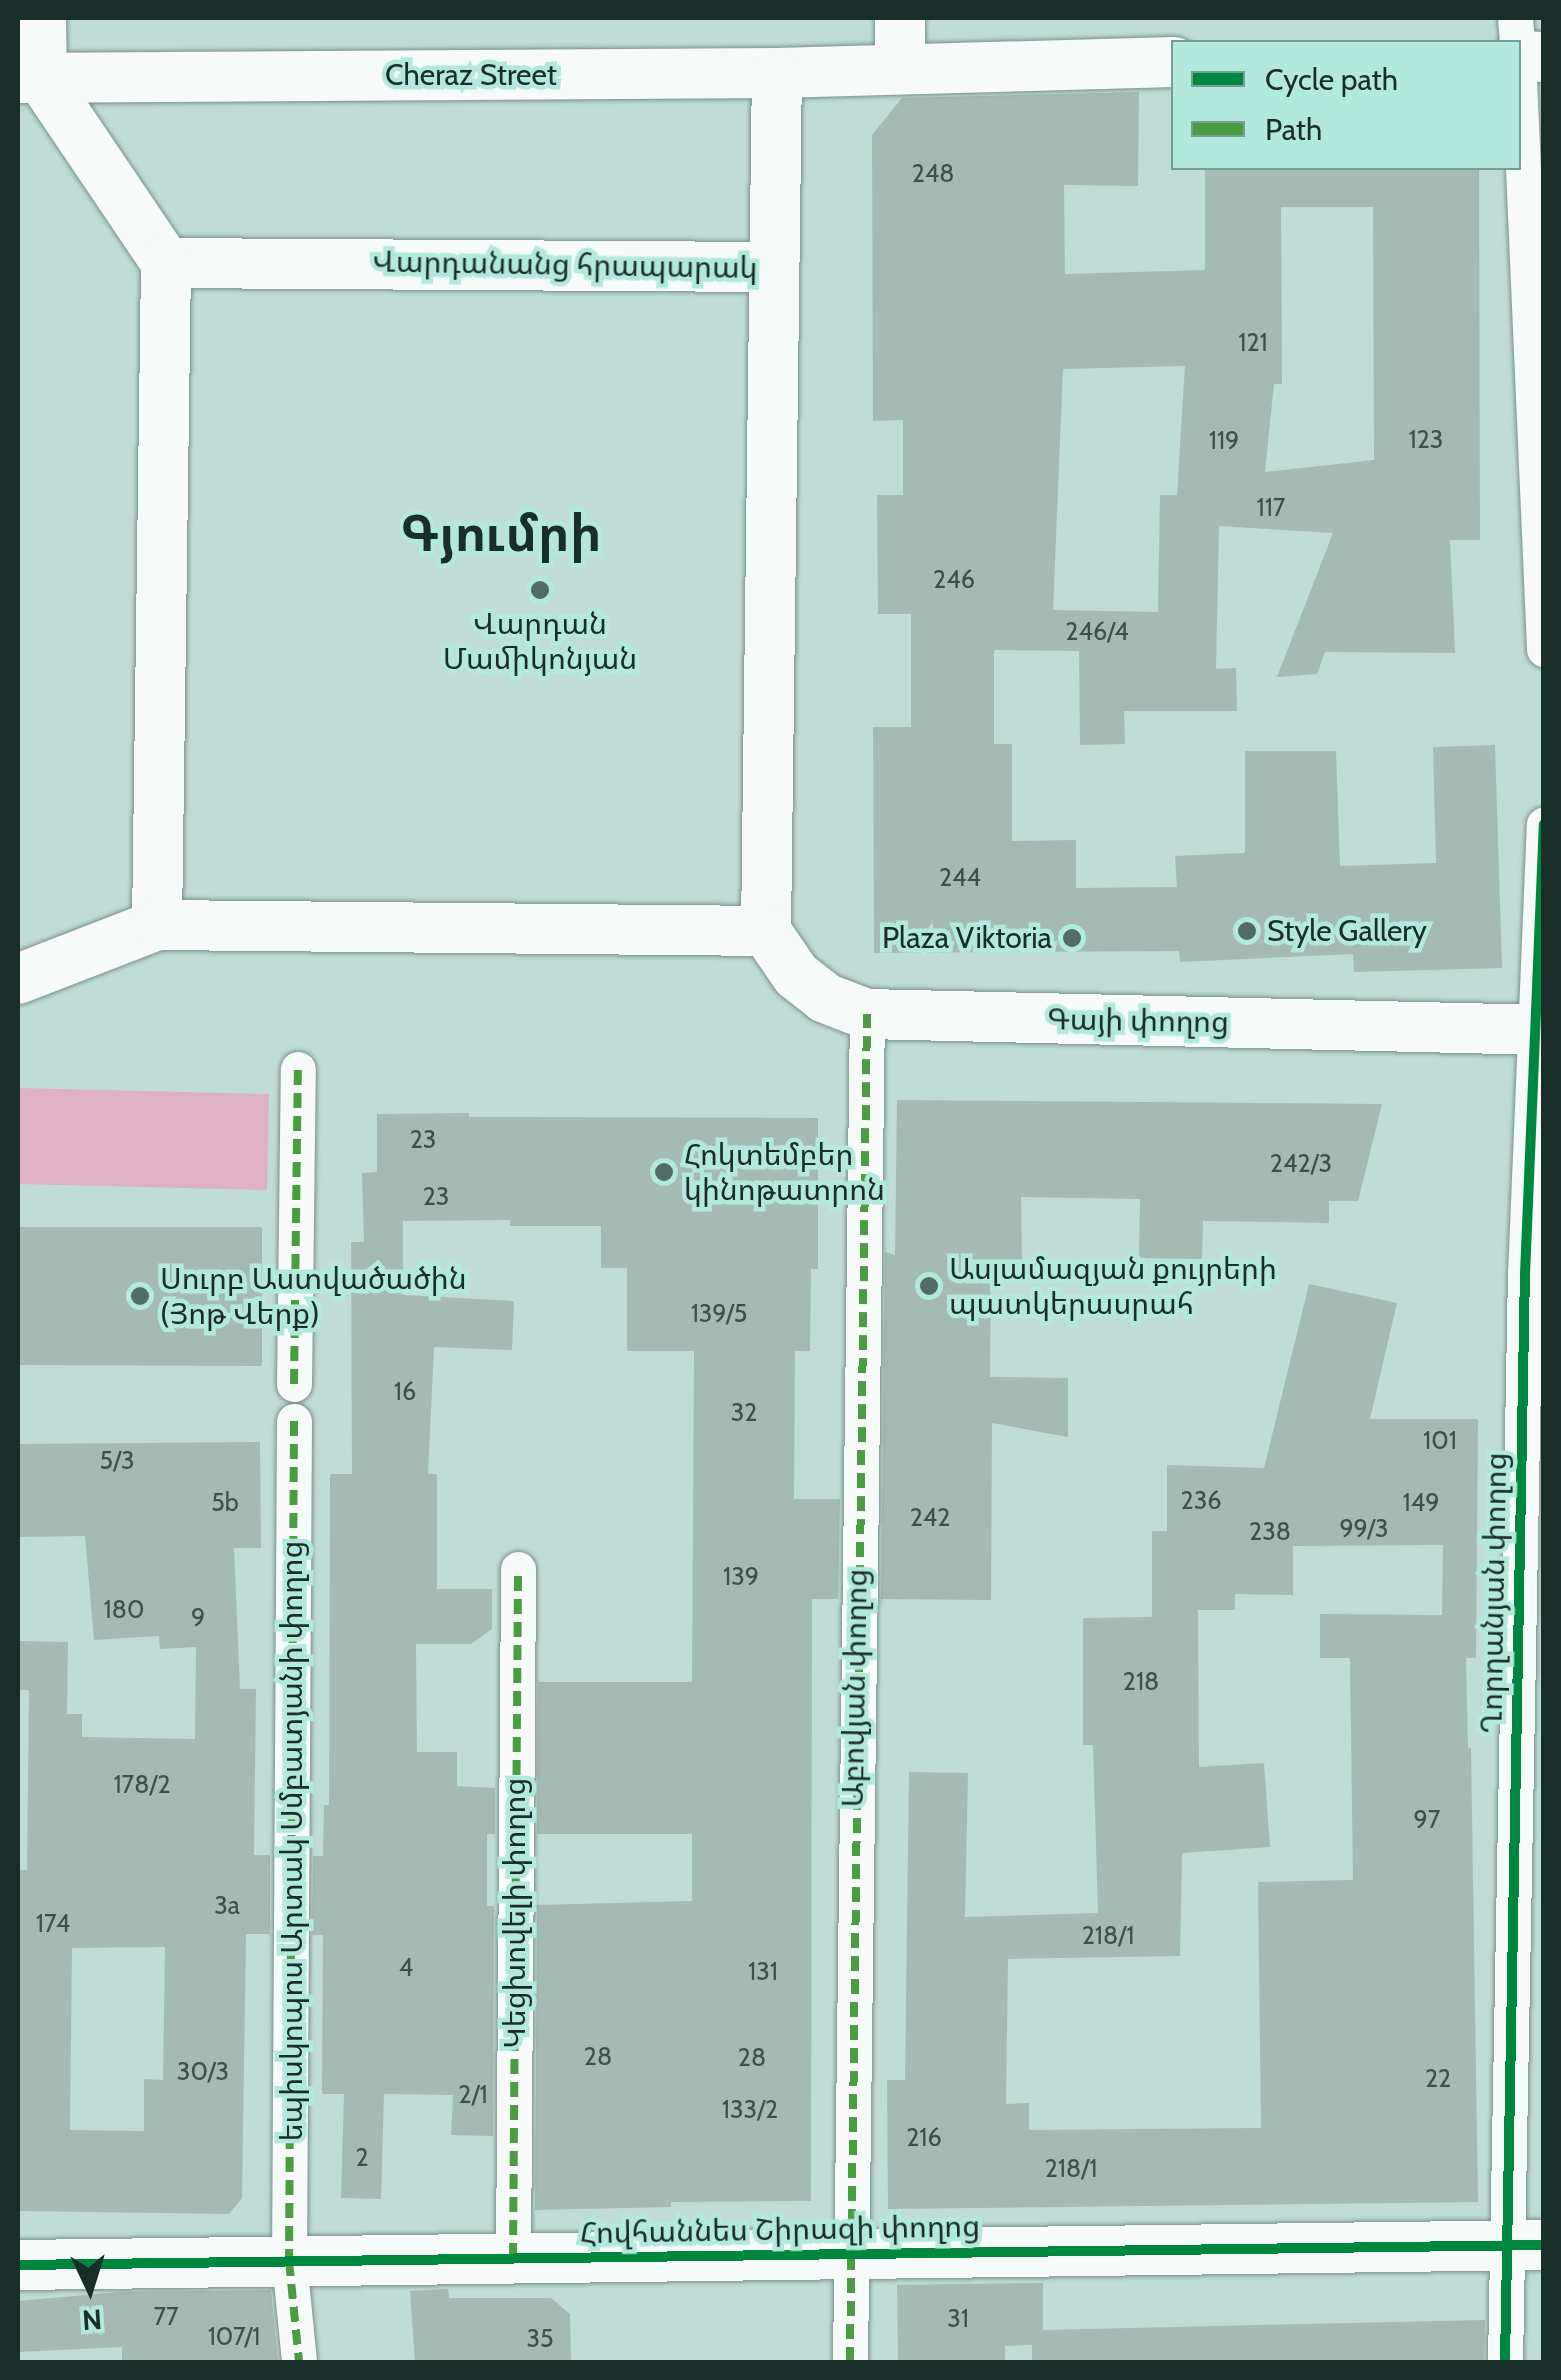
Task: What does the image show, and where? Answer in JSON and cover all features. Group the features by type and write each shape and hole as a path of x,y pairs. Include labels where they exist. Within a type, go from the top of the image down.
{"main road":[{"path":"41,18 30,79 166,263 156,925"},
{"path":"900,18 900,67"},
{"name":"Cheraz Street","path":"30,79 777,73 1171,62"},
{"path":"772,267 777,73"},
{"name":"Վարդանանց հրապարակ","path":"166,263 772,267 766,931"},
{"path":"18,980 156,925 766,931"},
{"name":"Գայի փողոց","path":"766,931 796,975 825,998 867,1014 1540,1030"},
{"name":"Հովհաննես Շիրազի փողոց","path":"18,2265 1525,2245"}],"street":[{"path":"1521,103 1544,649"},
{"name":"Ղորղանյան փողոց","path":"1505,2362 1525,2245 1525,1274 1540,1030 1544,824"},
{"name":"Աբովյան փողոց","path":"850,2362 848,2254 867,1014"},
{"path":"294,1384 298,1068"},
{"name":"եպիսկոպոս Արտակ Սմբատյանի փողոց","path":"294,1422 289,2261 299,2362"},
{"name":"Կեցխովելի փողոց","path":"513,2258 518,1568"}],"shaded area":[{"path":"18,1088 269,1094 267,1190 18,1184"}],"building":[{"path":"1139,92 1138,186 1064,185 1065,274 1205,270 1205,170 1479,170 1480,540 1450,540 1455,653 1325,652 1317,674 1277,677 1333,533 1219,526 1216,669 1236,668 1237,711 1124,711 1125,744 1080,745 1079,651 994,650 994,744 1012,744 1012,841 1076,840 1076,888 1177,887 1175,856 1245,853 1245,751 1336,751 1340,866 1436,863 1433,747 1495,745 1502,968 1354,972 1353,954 1180,962 1179,951 874,953 873,727 911,727 911,614 878,614 877,495 903,495 903,420 873,421 872,135 902,98","holes":["1281,207 1373,207 1374,460 1265,472 1274,384 1282,384","1185,366 1177,495 1160,495 1158,612 1053,610 1063,369"]},
{"path":"897,1100 1382,1104 1358,1201 1329,1201 1329,1223 1203,1221 1202,1259 1139,1258 1140,1199 1021,1197 1022,1273 991,1266 990,1377 1068,1378 1068,1437 992,1423 991,1600 881,1599 885,1252 895,1255"},
{"path":"469,1113 469,1117 818,1118 818,1269 811,1269 810,1351 795,1351 794,1499 840,1499 838,1599 812,1599 811,2201 671,2202 671,2207 535,2210 537,1905 692,1901 692,1834 537,1834 538,1682 692,1682 694,1351 627,1351 627,1268 601,1268 601,1226 510,1226 510,1220 403,1221 403,1295 514,1301 512,1350 434,1347 428,1474 437,1474 437,1589 492,1589 492,1629 471,1644 416,1644 417,1752 457,1752 457,1786 495,1788 495,1834 487,1834 487,1906 494,1906 493,2136 451,2135 453,2095 384,2094 381,2199 341,2198 344,2094 322,2094 323,1935 312,1935 313,1856 323,1856 324,1805 329,1805 330,1474 352,1474 351,1242 364,1242 362,1173 377,1172 377,1114"},
{"name":"Սուրբ Աստվածածին (Յոթ Վերք)","path":"19,1227 262,1227 262,1366 19,1365"},
{"path":"1309,1284 1397,1303 1370,1419 1478,1419 1476,1658 1466,1658 1471,1748 1478,2202 888,2209 887,2080 905,2080 909,1772 968,1773 965,1917 1098,1913 1093,1745 1083,1745 1083,1618 1152,1617 1152,1531 1167,1531 1167,1465 1264,1468","holes":["1443,1545 1442,1615 1320,1614 1320,1658 1350,1658 1353,1880 1258,1882 1261,2128 1029,2130 1029,2103 1006,2104 1008,1959 1180,1956 1182,1853 1270,1847 1264,1763 1199,1767 1198,1610 1235,1610 1235,1594 1293,1595 1293,1546"]},
{"path":"260,1442 261,1548 234,1548 240,1689 256,1689 254,1855 270,1855 270,1934 246,1934 242,2198 229,2214 18,2211 18,1870 27,1870 29,1690 18,1690 18,1641 68,1642 67,1714 82,1714 82,1737 195,1739 196,1647 160,1649 159,1636 94,1640 85,1536 18,1537 18,1444","holes":["165,1947 163,2080 144,2079 144,2131 70,2130 72,1948"]},
{"path":"1043,2283 1043,2330 1485,2320 1484,2362 1032,2362 1032,2345 1005,2346 1005,2362 898,2362 897,2285"},
{"path":"448,2289 449,2298 551,2298 570,2314 571,2362 415,2362 410,2291"},
{"path":"271,2290 278,2362 122,2361 122,2347 18,2352 18,2301 119,2292"}],"marked path":[{"path":"850,2362 867,1014"},
{"path":"294,1384 298,1069"},
{"path":"294,1421 289,2261 299,2362"},
{"path":"513,2258 518,1569"}],"cycle path":[{"path":"1505,2362 1525,1274 1544,824"},
{"path":"18,2265 1544,2245"}],"place":[{"name":"Վարդան Մամիկոնյան","path":"540,590"},
{"name":"Style Gallery","path":"1247,931"},
{"name":"Plaza Viktoria","path":"1072,938"},
{"name":"Հոկտեմբեր կինոթատրոն","path":"664,1172"},
{"name":"Ասլամազյան քույրերի պատկերասրահ","path":"929,1286"},
{"name":"Սուրբ Աստվածածին (Յոթ Վերք)","path":"140,1296"}],"district":[{"name":"Գյումրի","path":"501,534"}]}
